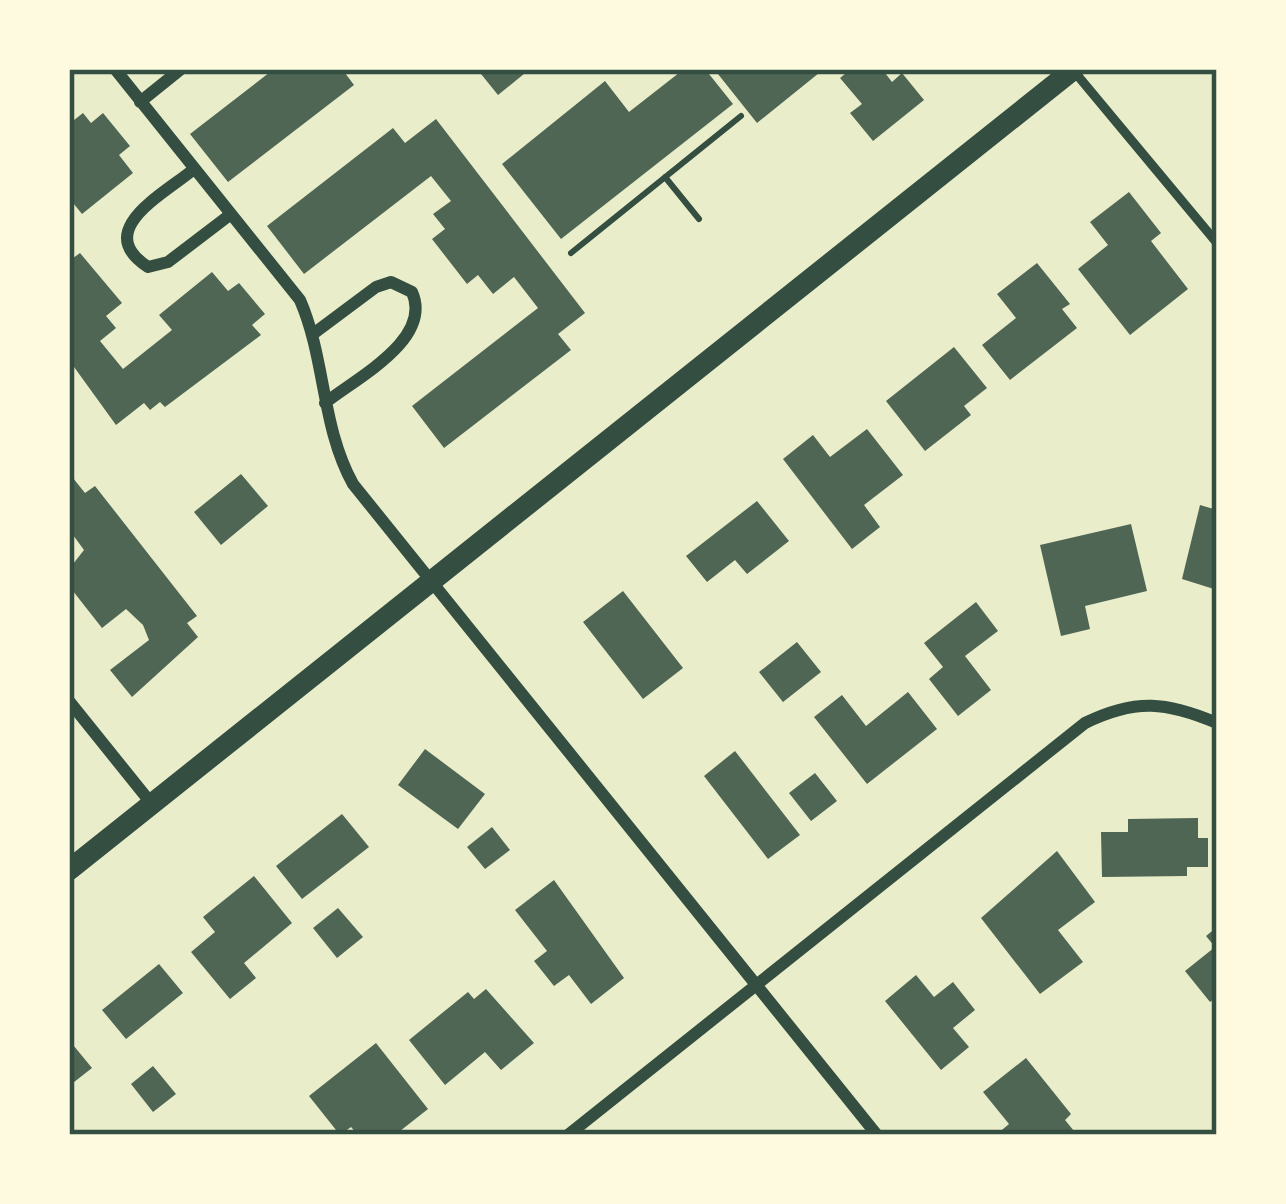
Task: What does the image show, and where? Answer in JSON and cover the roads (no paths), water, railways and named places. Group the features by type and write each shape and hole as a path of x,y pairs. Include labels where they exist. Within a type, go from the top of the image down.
{"street":[{"path":"115,69 300,300 313,334 331,434 352,484 877,1135"},
{"path":"140,102 181,69"},
{"path":"69,869 1065,72"},
{"path":"194,170 130,221 125,236 131,255 148,267 168,262 231,214"},
{"path":"313,334 376,286 391,282 412,292 418,307 418,321 401,342 326,403"},
{"path":"69,701 151,803"},
{"path":"568,1135 1085,723 1119,710 1170,703 1217,723"}],"lane":[{"path":"1065,72 1217,242"}]}
